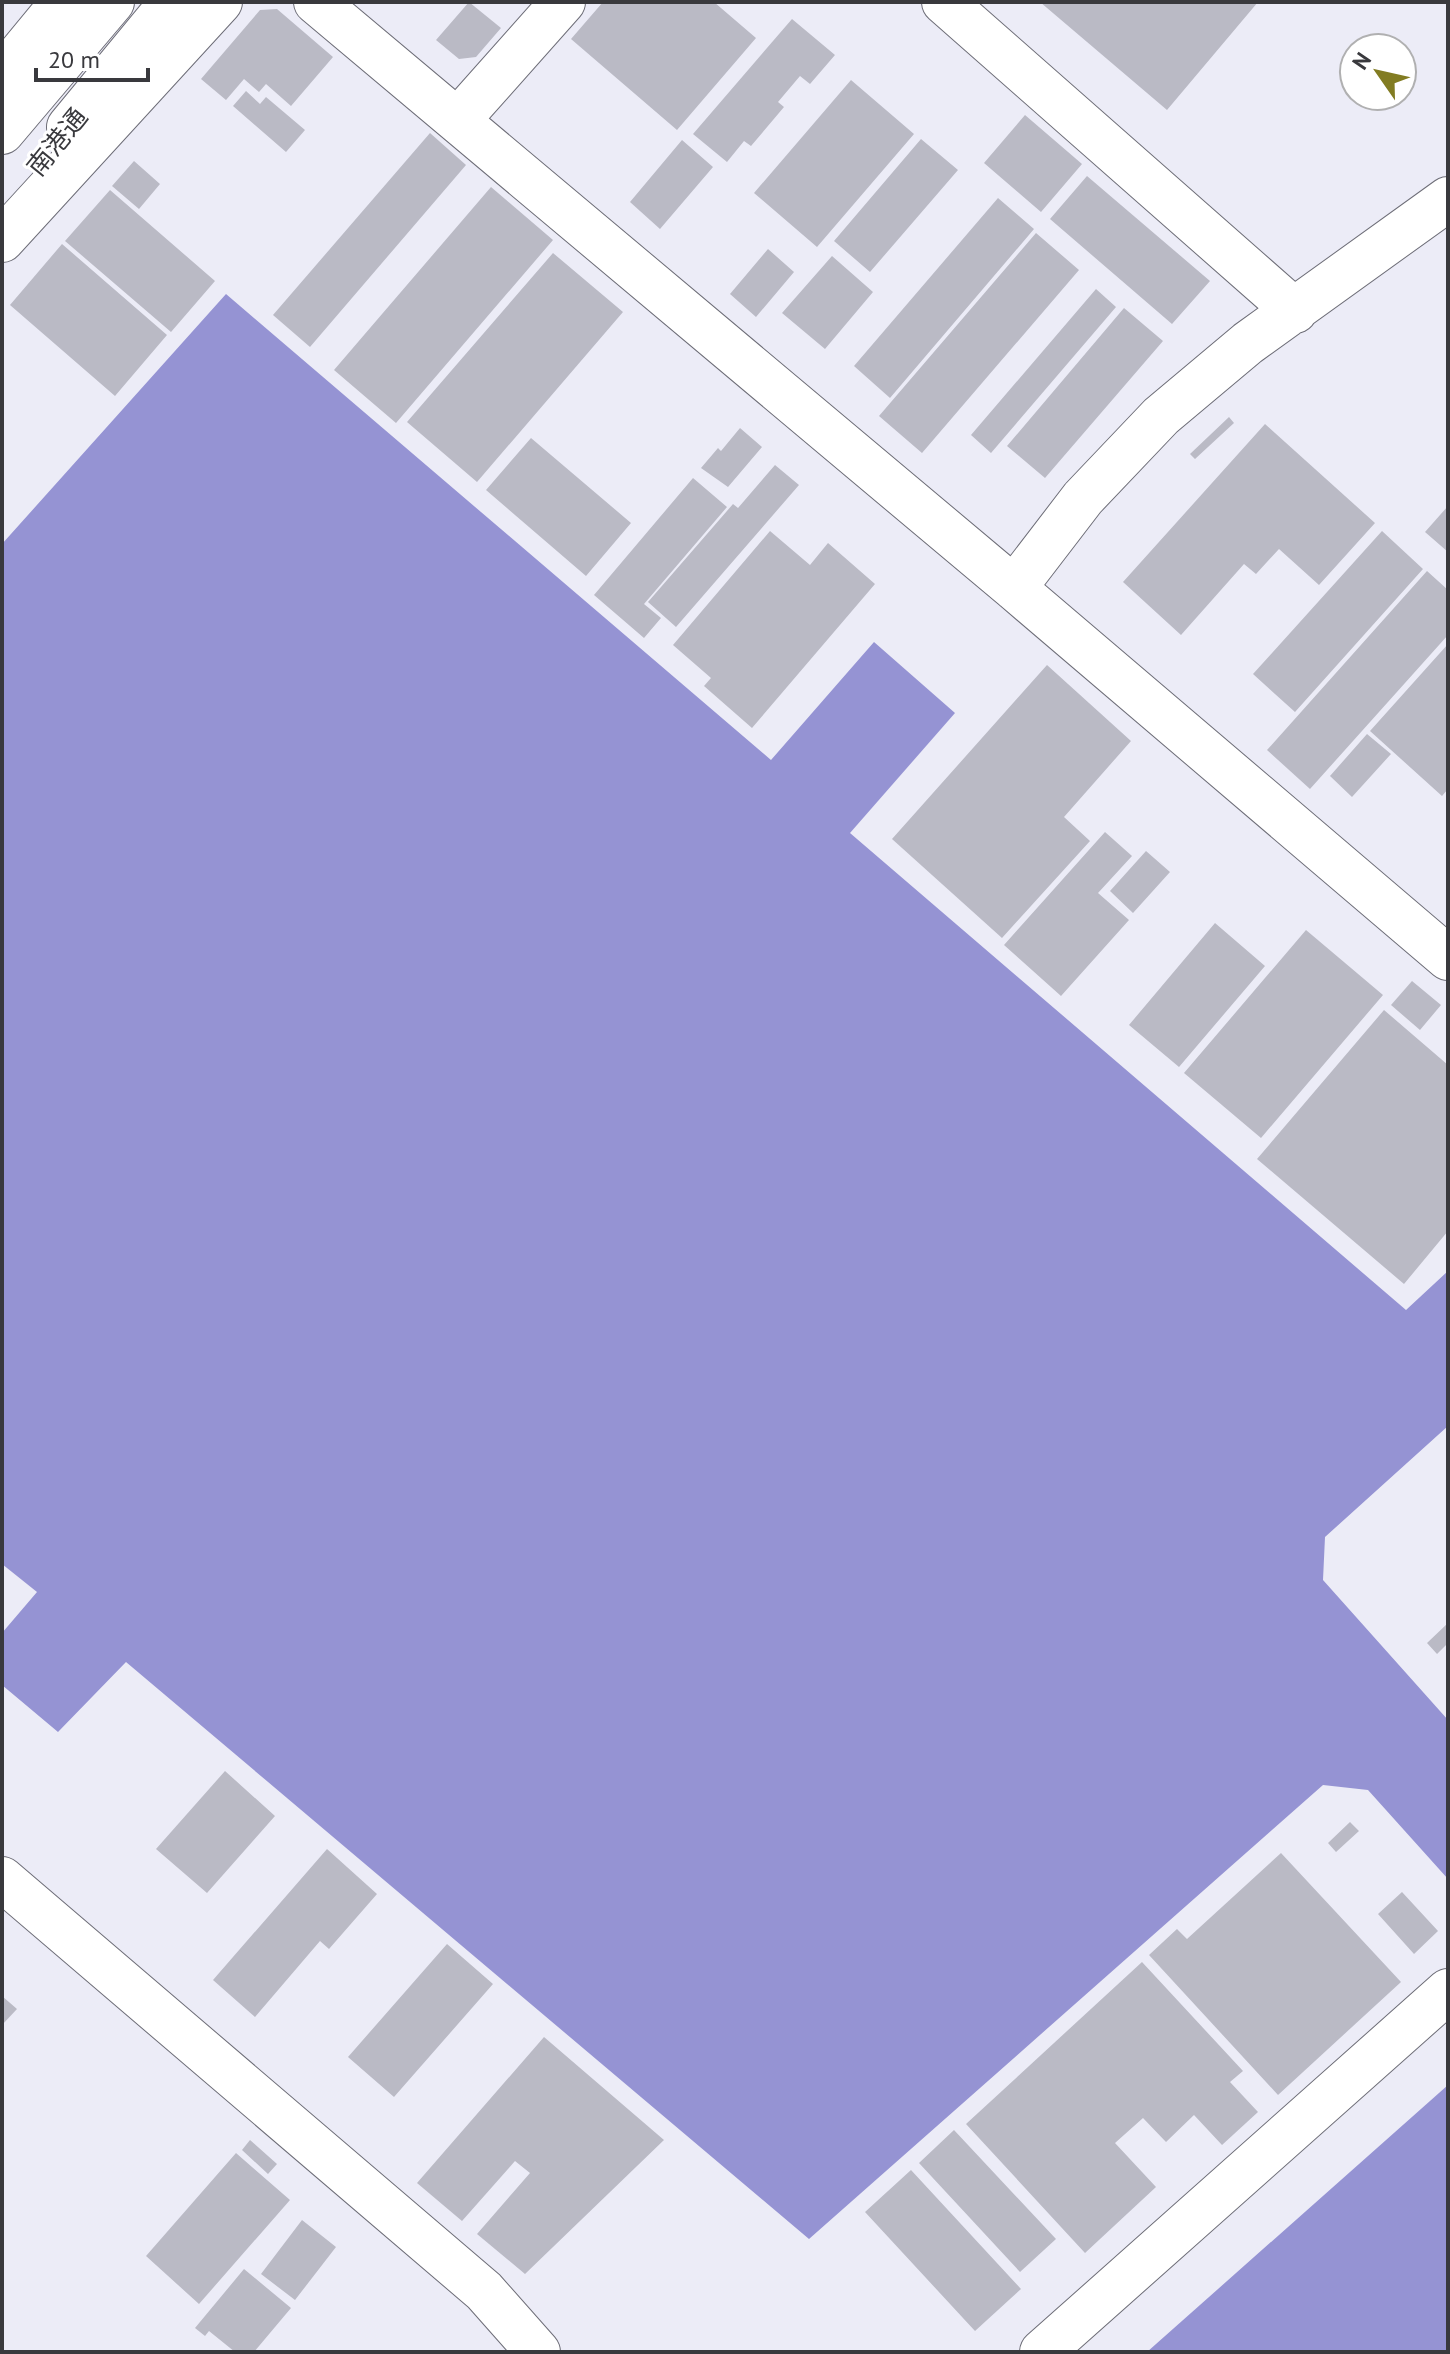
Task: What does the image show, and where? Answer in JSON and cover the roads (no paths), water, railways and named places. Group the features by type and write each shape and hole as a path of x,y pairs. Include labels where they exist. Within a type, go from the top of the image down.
{"street":[{"path":"2,76 63,2"},
{"name":"南港通","path":"2,132 112,2"},
{"name":"南港通","path":"2,208 172,2"},
{"path":"2,240 220,2"},
{"path":"316,2 1014,588 1448,958"},
{"path":"458,120 563,2"},
{"path":"944,2 1295,311"},
{"path":"1014,588 1074,509 1121,456 1204,379 1248,343 1448,199"},
{"path":"2,1879 484,2291 538,2352"},
{"path":"1042,2352 1448,1991"}],"water":[{"path":"226,294 771,760 874,642 955,713 850,833 1406,1310 1448,1271 1448,1426 1325,1537 1323,1580 1448,1720 1448,1879 1368,1790 1323,1785 809,2239 126,1662 58,1732 2,1685 2,1633 37,1592 2,1564 2,544"},
{"path":"1448,2085 1448,2352 1147,2352"}]}
